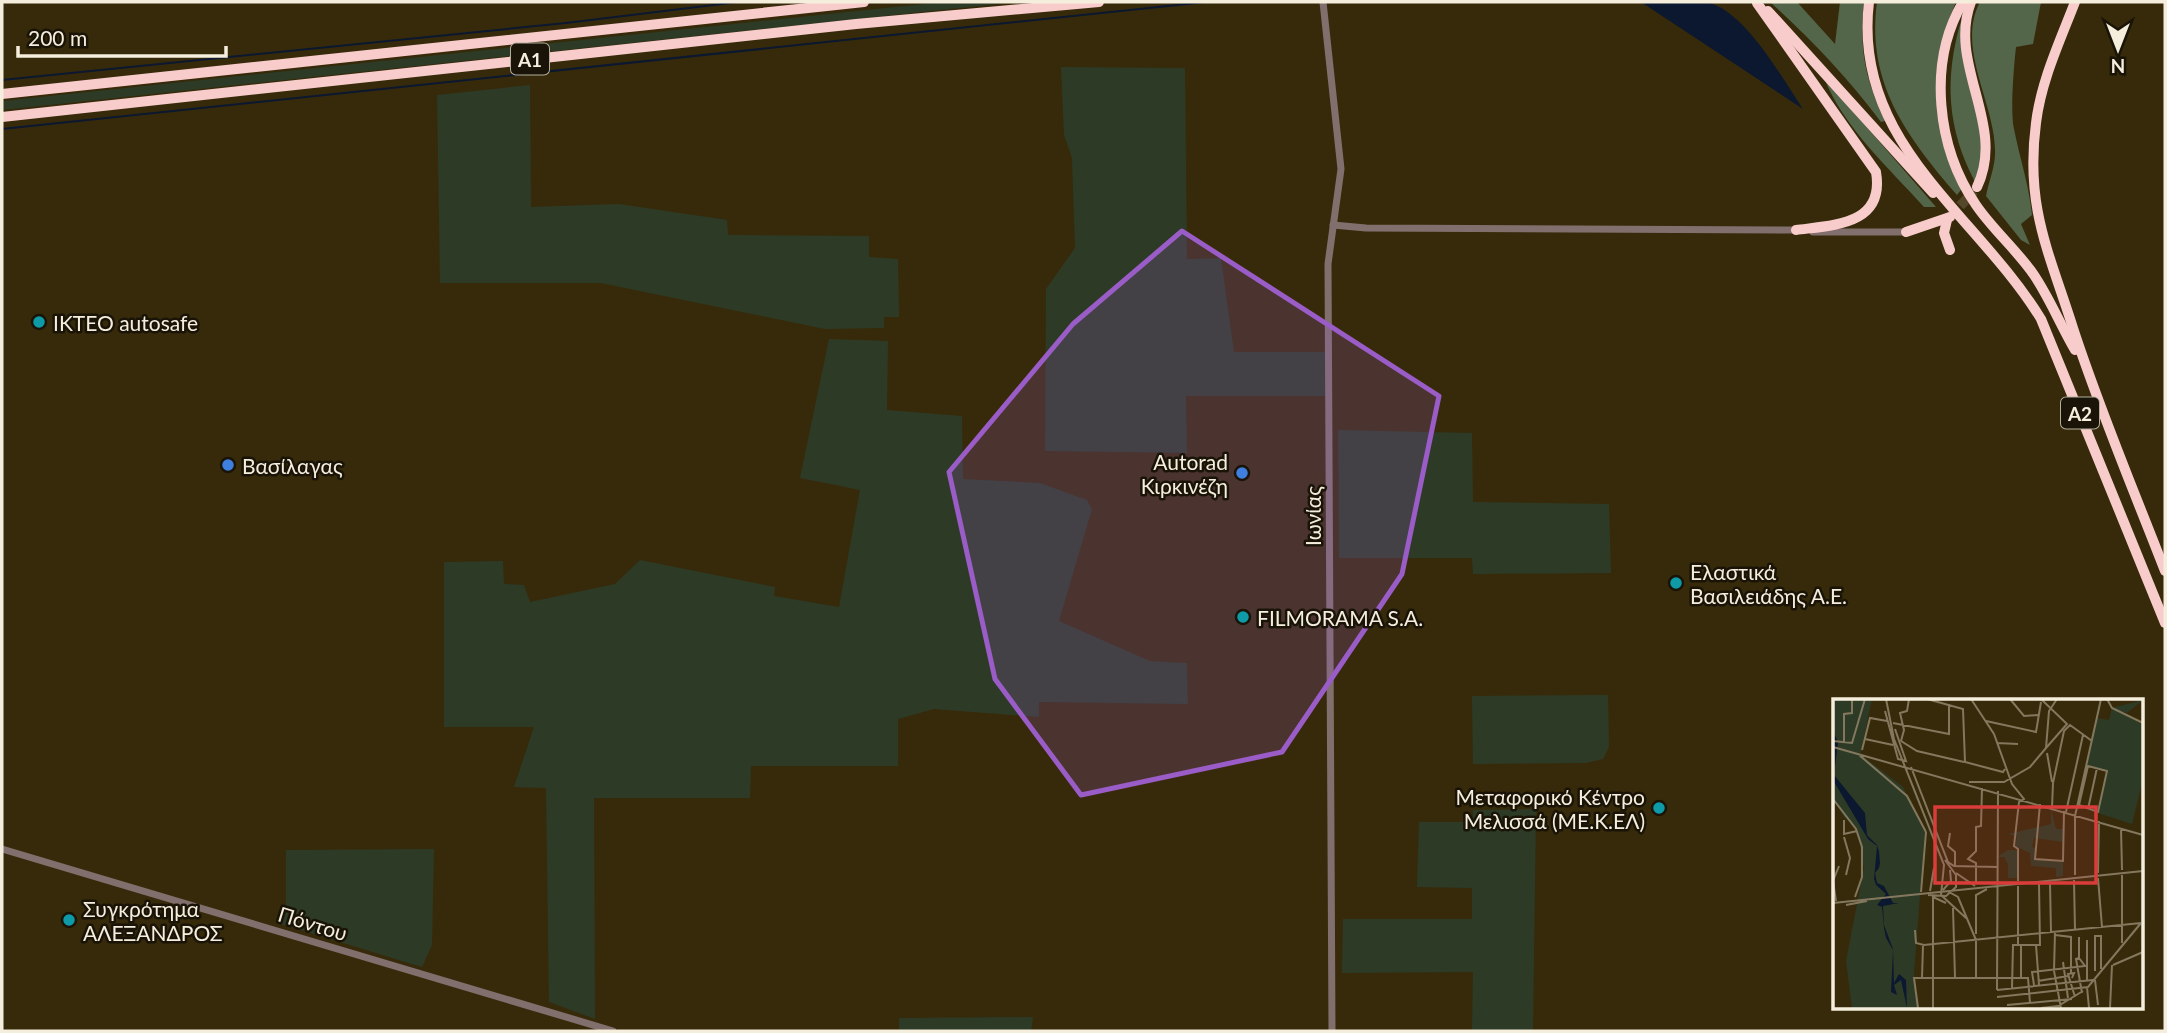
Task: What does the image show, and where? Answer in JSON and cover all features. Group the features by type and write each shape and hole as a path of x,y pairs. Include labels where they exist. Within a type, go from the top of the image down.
{"highway":[{"name":"Α1","path":"2,94 864,2"},
{"name":"Α1","path":"2,117 843,25 1099,2"},
{"path":"1756,2 1789,30 1900,159 1964,221"},
{"path":"1756,2 1876,172 1877,196 1863,215 1843,223 1796,230"},
{"name":"Α2","path":"1869,2 1868,52 1875,88 1886,117 1909,153 2018,282 2041,319 2165,623"},
{"name":"Α2","path":"1963,2 1945,52 1941,113 1947,144 1975,204 2032,273 2084,365 2165,571"},
{"path":"1971,2 1966,19 1965,51 1982,112 1987,153 1977,187"},
{"path":"2075,2 2039,103 2034,178 2035,204 2045,251 2084,365"},
{"path":"1906,232 1948,219 1944,233 1950,250"}],"street":[{"name":"Ιωνίας","path":"1323,2 1341,169 1328,264 1332,1031"},
{"path":"1333,225 1366,228 1906,232"},
{"name":"Πόντου","path":"2,849 613,1031"}],"highlighted area":[{"path":"1182,231 1439,396 1402,574 1282,752 1081,795 995,679 949,472 1073,324"}],"green space":[{"path":"943,2 1016,2 2,110 2,101"},
{"path":"1770,2 1797,2 1835,44 1840,2 1864,2 1862,35 1865,63 1885,121 1881,122 1828,59"},
{"path":"1877,2 1956,2 1940,52 1937,96 1945,139 1963,187 1957,195 1907,130 1884,83 1875,31"},
{"path":"1980,2 2041,2 2033,44 2016,47 2013,88 2014,129 2032,215 2021,224 2030,245 2021,240 1986,196 1995,149 1972,37"},
{"path":"1961,21 1984,148 1975,182 1959,143 1951,103 1952,63"},
{"path":"1061,67 1185,68 1187,259 1221,258 1234,352 1325,352 1326,396 1186,396 1187,453 1045,451 1046,289 1075,248 1072,158 1064,135"},
{"path":"1824,78 1936,207 1924,207 1868,147 1843,114"},
{"path":"530,85 531,207 619,204 727,220 728,235 869,236 869,257 898,259 899,317 884,317 884,328 825,329 601,283 440,283 437,95"},
{"path":"829,339 888,341 887,410 962,416 963,479 1040,483 1087,500 1092,509 1059,621 1150,661 1187,663 1188,704 1039,702 1039,717 934,709 898,719 898,766 751,766 750,798 594,798 595,1019 549,1002 546,788 514,787 534,727 444,727 444,562 503,561 504,584 524,585 530,602 615,584 640,560 775,587 774,596 839,607 860,490 800,478"},
{"path":"1338,430 1472,433 1473,502 1609,504 1611,573 1473,574 1472,558 1339,558"},
{"path":"1608,695 1609,747 1603,759 1586,763 1473,764 1472,696"},
{"path":"1536,809 1533,1031 1472,1031 1473,972 1342,973 1343,919 1472,919 1472,888 1417,887 1419,822 1473,822 1473,810"},
{"path":"434,849 432,945 422,967 281,924 286,907 286,850"},
{"path":"1033,1017 1031,1031 899,1031 899,1018"}],"water":[{"path":"1698,1 1720,7 1734,17 1761,46 1803,109 1641,2"}],"waterway":[{"path":"2,80 566,23 738,2"},
{"path":"2,129 1206,2"}],"tunnel":[{"path":"1950,217 1974,191"}],"place":[{"name":"ΙΚΤΕΟ autosafe","path":"39,322"},
{"name":"Βασίλαγας","path":"228,465"},
{"name":"Autorad Κιρκινέζη","path":"1242,473"},
{"name":"Ελαστικά Βασιλειάδης Α.Ε.","path":"1676,583"},
{"name":"FILMORAMA S.A.","path":"1243,617"},
{"name":"Μεταφορικό Κέντρο Μελισσά (ΜΕ.Κ.ΕΛ)","path":"1659,808"},
{"name":"Συγκρότημα ΑΛΕΞΑΝΔΡΟΣ","path":"69,920"}]}
